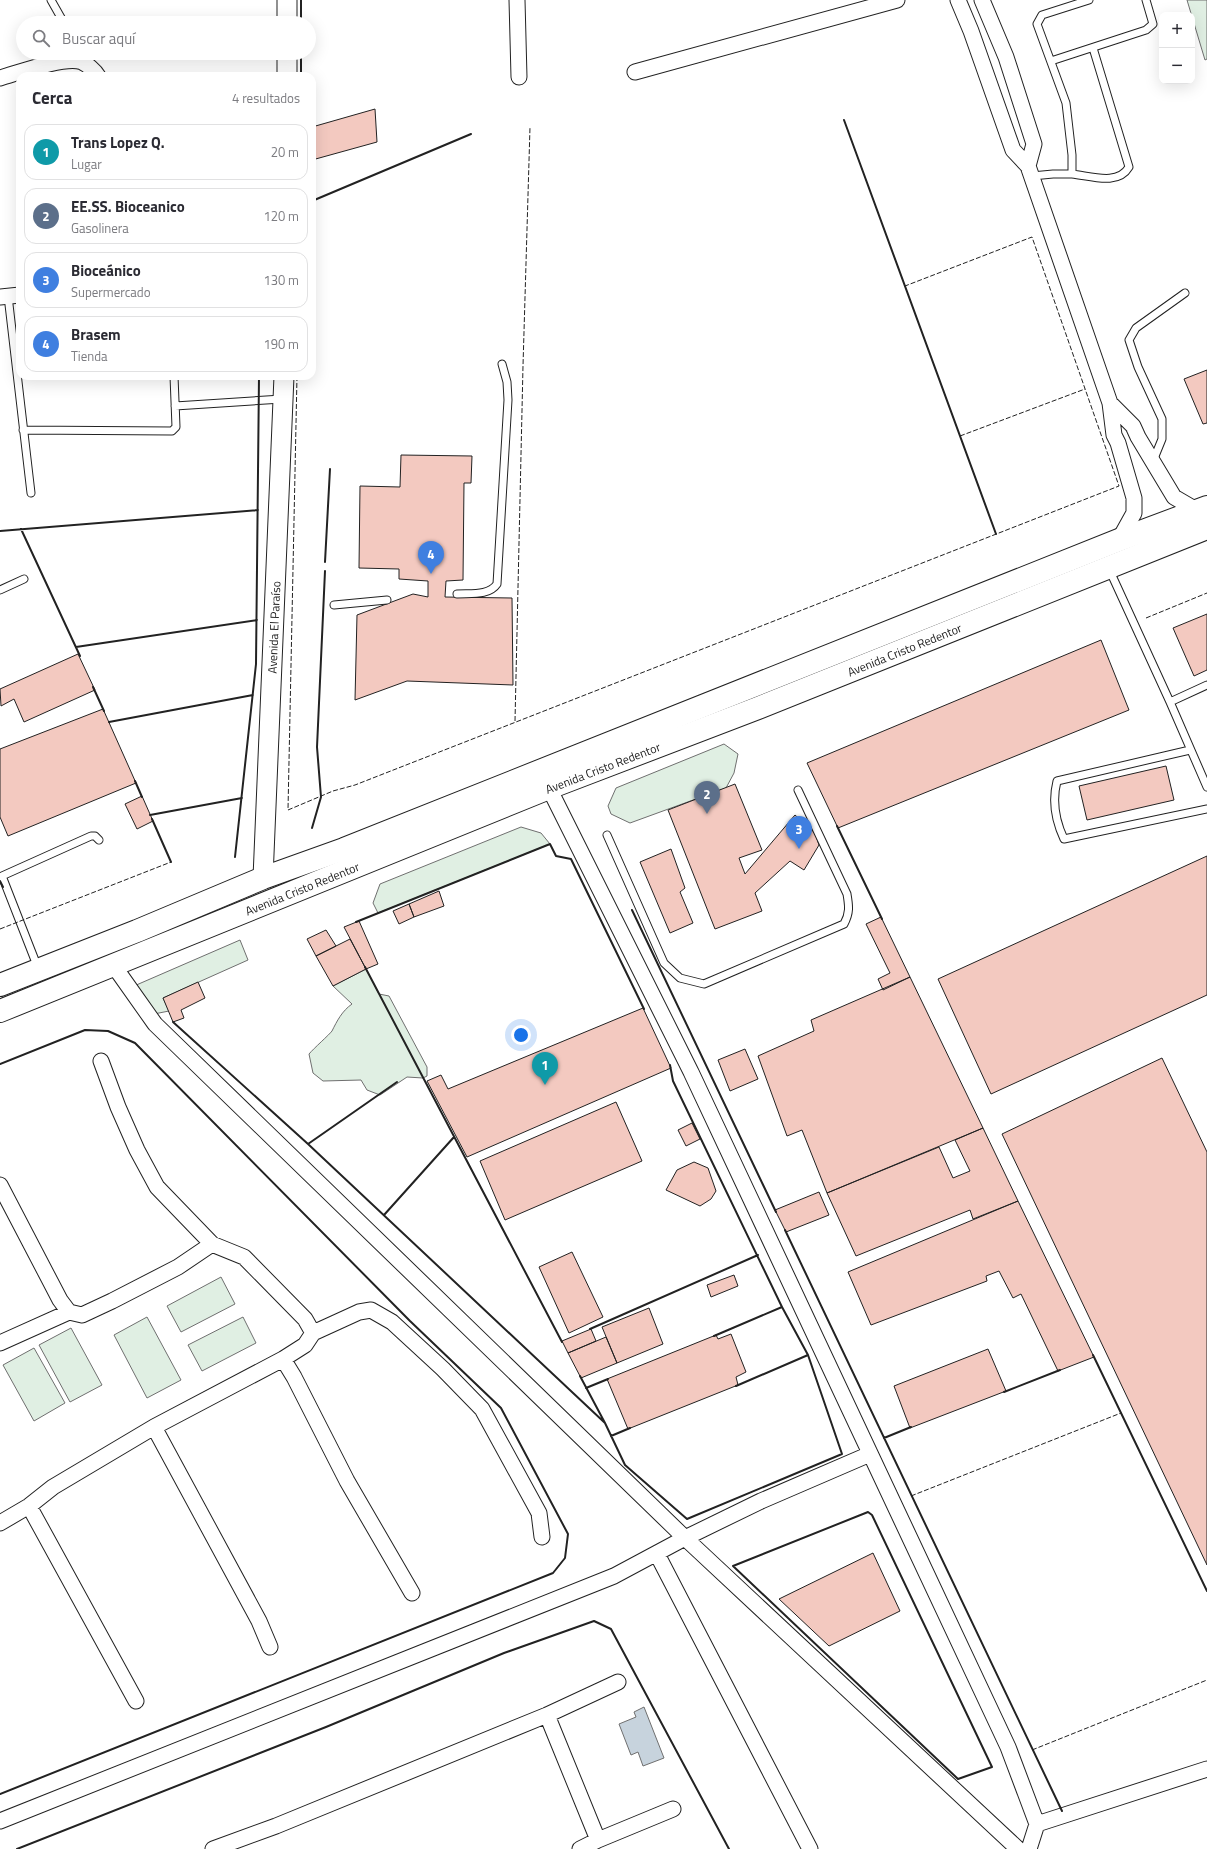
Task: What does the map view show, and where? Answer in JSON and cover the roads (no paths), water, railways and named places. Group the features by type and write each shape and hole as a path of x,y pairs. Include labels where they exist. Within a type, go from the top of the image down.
{"highway":[{"name":"Avenida Cristo Redentor","path":"0,985 137,932 263,878 344,849 1120,540 1204,515"},
{"name":"Avenida Cristo Redentor","path":"0,1012 549,788 758,708 1108,567 1204,515"}],"street":[{"path":"287,0 287,16"},
{"path":"517,0 519,76"},
{"path":"635,72 897,0"},
{"path":"958,0 1013,150 1030,171 1110,403 1114,436 1118,443 1134,498 1134,513 1120,540"},
{"path":"982,0 1006,57 1034,144 1030,171"},
{"path":"982,64 1006,57"},
{"path":"22,72 65,60"},
{"path":"83,60 95,72"},
{"path":"287,60 287,72"},
{"path":"0,78 16,74"},
{"name":"Avenida El Paraíso","path":"263,878 284,380"},
{"path":"1110,403 1134,426 1138,437 1174,496 1204,515"},
{"path":"549,788 690,1072 1008,1747 1037,1824 1029,1849"},
{"path":"114,966 155,1024 685,1538 1018,1849"},
{"path":"101,1061 124,1121 137,1150 157,1187 212,1244 244,1257 305,1319 313,1332"},
{"path":"0,1185 60,1300 69,1312"},
{"path":"0,1343 69,1312 82,1315 112,1302 178,1267 212,1244"},
{"path":"0,1524 29,1506 53,1487 154,1427 283,1360 305,1345 313,1332 359,1312 371,1310 392,1322 443,1369 482,1409 539,1513 542,1536"},
{"path":"283,1360 297,1382 347,1481 412,1593"},
{"path":"154,1427 259,1621 270,1647"},
{"path":"0,1821 614,1576 685,1538 760,1501 870,1454"},
{"path":"29,1506 136,1700"},
{"path":"657,1554 810,1849"},
{"path":"213,1849 276,1826 547,1715 618,1682"},
{"path":"547,1715 598,1840"},
{"path":"1037,1824 1207,1769"},
{"path":"580,1849 673,1809"}],"lane":[{"path":"51,0 60,16"},
{"path":"1072,174 1072,154 1066,103 1037,24 1042,15 1089,0"},
{"path":"1051,61 1146,30 1153,24 1146,0"},
{"path":"1030,171 1115,179 1125,174 1129,167 1093,48"},
{"path":"1153,461 1162,439 1162,419 1138,367 1129,340 1136,328 1185,293"},
{"path":"9,296 16,363"},
{"path":"457,594 488,592 497,584 508,400 507,382 502,364"},
{"path":"18,380 31,493"},
{"path":"23,430 172,431 176,427 174,380"},
{"path":"174,406 283,399"},
{"path":"1108,567 1207,787"},
{"path":"0,590 24,579"},
{"path":"334,605 387,600"},
{"path":"1170,702 1207,685"},
{"path":"1190,750 1057,781 1054,796 1058,825 1064,839 1207,809"},
{"path":"607,835 664,963 680,978 704,984 844,924 848,917 850,908 847,894 798,790"},
{"path":"38,970 1,873 91,836 95,836 98,840"}],"place":[{"name":"Brasem","path":"431,574"},
{"name":"EE.SS. Bioceanico","path":"707,814"},
{"name":"Bioceánico","path":"799,849"},
{"name":"Trans Lopez Q.","path":"545,1085"}]}
